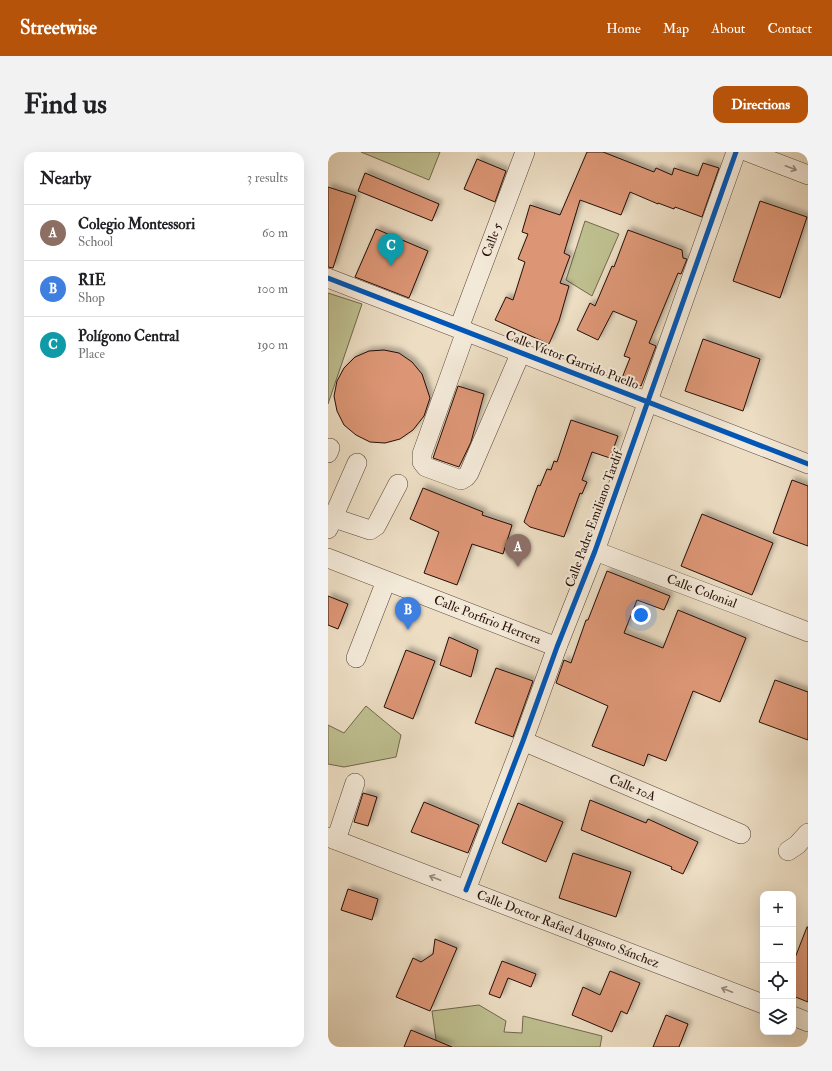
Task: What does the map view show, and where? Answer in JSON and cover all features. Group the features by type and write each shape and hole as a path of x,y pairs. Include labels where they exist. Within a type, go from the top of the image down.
{"street":[{"name":"Calle 5","path":"521,352 470,473 461,480 426,467 422,462 422,454 463,330 525,152"},
{"name":"Calle Padre Emiliano Tardif","path":"466,890 557,647 595,551 736,152"},
{"path":"748,152 808,175"},
{"name":"Calle Víctor Garrido Puello","path":"328,278 808,464"},
{"path":"358,463 330,521 370,530 376,526 398,484"},
{"name":"Calle Colonial","path":"595,551 808,632"},
{"name":"Calle Porfirio Herrera","path":"328,558 557,647"},
{"path":"356,658 386,581"},
{"name":"Calle 10A","path":"523,741 741,834"},
{"path":"332,839 355,783"},
{"path":"788,851 797,845 808,833"},
{"name":"Calle Doctor Rafael Augusto Sánchez","path":"332,839 760,1003"},
{"path":"796,1017 808,1022"}],"green space":[{"path":"361,152 440,152 429,180"},
{"path":"585,221 619,234 592,296 566,280"},
{"path":"328,293 362,304 328,404"},
{"path":"366,706 401,735 396,757 344,767 328,764 328,725 344,733"},
{"path":"479,1005 506,1021 504,1032 522,1033 523,1016 602,1036 600,1047 437,1047 432,1011"}],"building":[{"path":"587,152 603,152 654,172 656,168 672,175 674,168 698,176 703,163 719,168 702,217 675,207 674,209 658,204 630,192 621,215 580,200 564,253 570,256 560,283 569,286 559,321 549,344 495,320 506,297 513,300 525,262 518,259 528,234 522,232 530,205 560,215"},
{"path":"477,159 506,171 495,202 464,189"},
{"path":"365,173 439,204 432,221 358,191"},
{"path":"328,187 356,196 333,268 328,267"},
{"path":"760,201 807,217 780,298 733,281"},
{"path":"376,229 428,251 409,298 355,277"},
{"path":"628,230 682,250 683,258 687,259 681,274 678,273 649,343 656,346 641,386 622,378 630,358 624,356 637,321 613,311 598,340 577,330 590,303 595,306 612,266 614,267"},
{"path":"703,339 760,359 743,411 685,391"},
{"path":"384,350 399,353 412,362 422,374 430,398 424,416 413,430 400,439 385,443 370,442 356,435 344,425 337,411 334,396 337,381 344,368 355,357 369,351"},
{"path":"458,386 484,394 471,442 459,467 433,458"},
{"path":"571,420 618,436 610,458 592,452 582,480 587,482 582,494 580,493 564,537 530,527 524,522 538,485 540,486 547,469 551,470 554,461 557,462"},
{"path":"792,480 808,486 808,546 773,533"},
{"path":"423,488 483,512 482,515 512,525 503,554 472,544 457,585 424,573 439,532 410,519"},
{"path":"702,514 773,543 752,595 681,566"},
{"path":"607,571 670,596 664,610 637,600 624,633 663,648 678,610 746,638 720,702 693,691 666,761 648,754 644,766 592,746 608,706 556,683 564,660 571,663 586,620 588,620"},
{"path":"328,596 348,604 338,629 328,625"},
{"path":"449,637 478,650 471,677 440,665"},
{"path":"406,650 435,661 413,719 384,707"},
{"path":"496,668 533,681 513,737 475,723"},
{"path":"775,680 808,692 808,740 759,722"},
{"path":"363,793 377,797 368,826 354,822"},
{"path":"590,800 646,823 648,819 698,842 683,874 671,869 672,867 581,830"},
{"path":"424,802 479,825 468,853 411,832"},
{"path":"518,803 563,822 546,862 502,843"},
{"path":"573,853 631,872 616,917 559,898"},
{"path":"348,889 378,899 372,920 341,910"},
{"path":"808,927 808,1002 796,997 796,955"},
{"path":"435,939 457,948 430,1011 396,997 413,958 421,962 433,954"},
{"path":"502,961 536,974 531,987 508,978 500,998 489,994"},
{"path":"610,971 640,983 627,1014 621,1011 612,1032 572,1015 583,987 600,995"},
{"path":"666,1015 688,1024 679,1047 653,1047"},
{"path":"411,1030 452,1047 404,1047"}],"cycle path":[{"path":"466,890 557,647 595,551 736,152"},
{"path":"328,278 808,464"}],"place":[{"name":"Polígono Central","path":"391,266"},
{"name":"Colegio Montessori","path":"518,567"},
{"name":"RIE","path":"408,630"}]}
